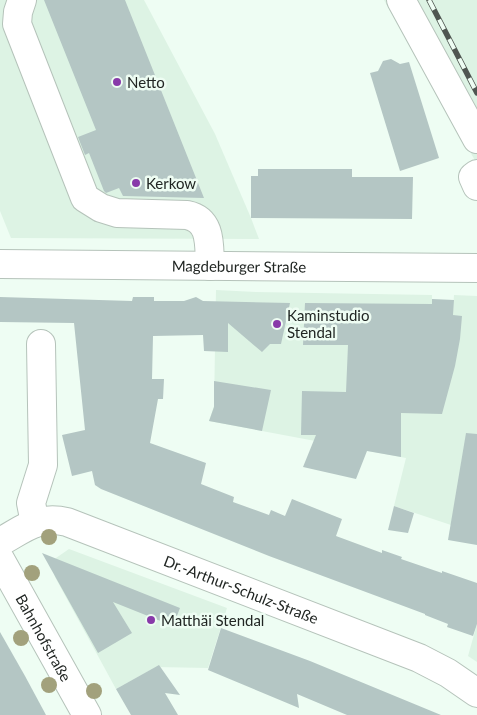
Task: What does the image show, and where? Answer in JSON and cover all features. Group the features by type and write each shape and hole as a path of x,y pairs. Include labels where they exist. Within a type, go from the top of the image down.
{"street":[{"path":"22,0 17,24 85,198 101,208 117,213 187,215 196,217 203,224 206,231 209,244 210,266"},
{"path":"401,0 477,139"},
{"path":"477,174 473,177 477,186"},
{"name":"Magdeburger Straße","path":"0,264 477,268"},
{"path":"34,523 31,503 43,465 41,344"},
{"name":"Dr.-Arthur-Schulz-Straße","path":"0,542 34,523 50,519 67,522 419,658 448,673 477,693"},
{"name":"Bahnhofstraße","path":"0,560 87,715"}],"shaded area":[{"path":"0,0 144,0 215,134 259,239 11,238 0,211"},
{"path":"384,0 477,0 477,164"},
{"path":"216,290 432,295 432,310 453,310 454,295 477,296 477,528 451,525 394,506 406,458 209,421 214,406"},
{"name":"Matthäi Stendal","path":"69,549 227,608 208,668 156,667 116,689 55,577 52,563"},
{"path":"477,624 477,662 468,656"}],"building":[{"name":"Netto","path":"44,0 125,0 204,198 123,196 119,188 106,193 104,191 89,153 85,155 78,137 96,130"},
{"path":"391,59 400,64 409,62 439,158 400,171 370,73 378,71 383,61"},
{"path":"258,169 352,169 352,177 413,177 412,219 251,218 251,176 258,176"},
{"path":"0,297 132,301 133,297 154,297 154,301 184,301 196,297 203,301 290,303 281,344 270,344 262,352 228,323 228,352 204,351 203,335 153,336 152,379 164,379 163,399 158,399 150,443 206,463 201,484 234,497 233,502 269,515 271,510 285,516 292,499 342,519 336,536 382,553 382,550 402,557 401,559 442,573 442,571 477,583 477,624 473,636 447,627 448,624 425,614 269,556 101,489 95,485 92,471 72,476 62,435 85,430 74,323 0,322"},
{"path":"432,299 454,300 453,315 462,316 455,366 442,414 401,413 401,457 367,451 356,479 303,467 316,435 301,435 302,391 346,392 348,345 303,345 305,303 432,304"},
{"path":"214,381 271,390 262,431 209,421 214,407"},
{"path":"466,433 477,434 477,545 448,540"},
{"path":"394,506 414,513 408,533 388,530"},
{"path":"42,553 180,608 173,626 113,602 132,633 98,653"},
{"path":"221,628 310,661 441,715 347,715 297,694 299,708 208,670"},
{"path":"0,632 25,676 46,715 0,715"},
{"path":"159,665 180,695 165,693 178,715 131,715 116,689"}],"railway":[{"path":"429,0 477,93"}],"place":[{"name":"Netto","path":"117,82"},
{"name":"Kerkow","path":"136,183"},
{"name":"Kaminstudio Stendal","path":"277,324"},
{"name":"Matthäi Stendal","path":"151,620"}]}
